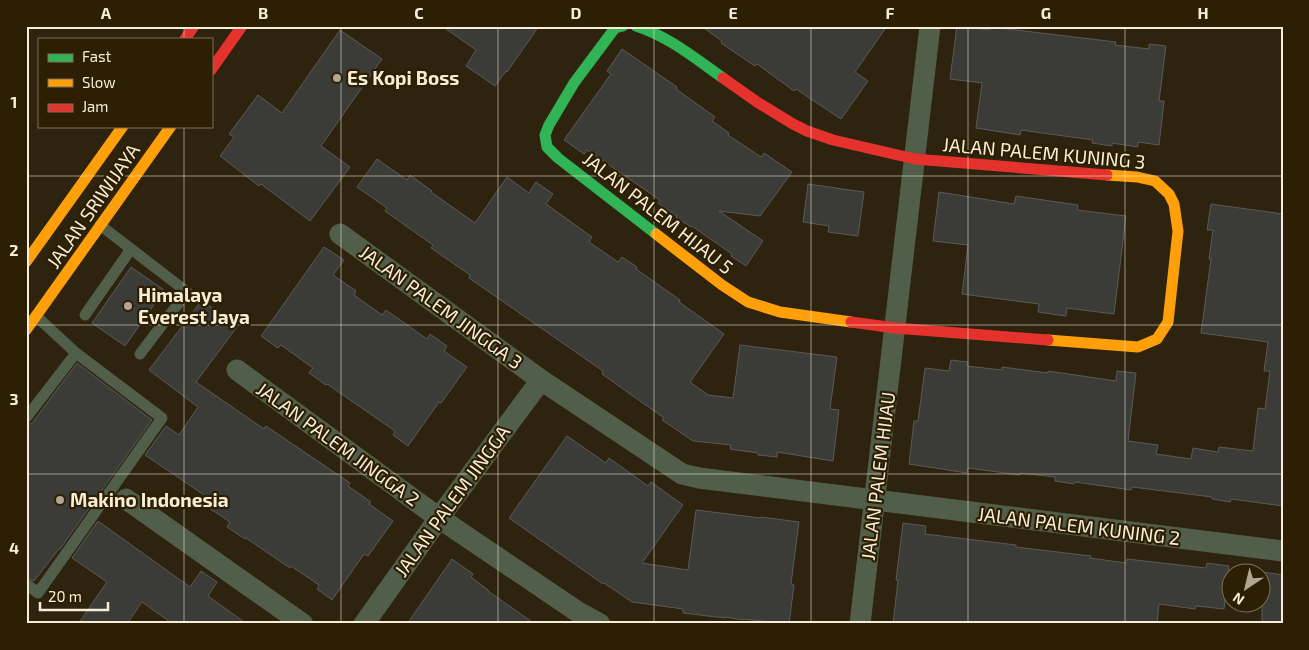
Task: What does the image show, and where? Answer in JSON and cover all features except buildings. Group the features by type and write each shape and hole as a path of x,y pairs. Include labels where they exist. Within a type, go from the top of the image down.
{"street":[{"path":"186,38 194,26"},
{"path":"212,69 242,26"},
{"name":"JALAN PALEM HIJAU 5","path":"622,26 615,28 574,83 549,125 545,135 548,147 558,158 722,285 748,302 780,312 895,328"},
{"path":"636,26 646,29 681,48 757,102 800,128 833,140 915,159"},
{"name":"JALAN PALEM HIJAU","path":"860,624 930,26"},
{"name":"JALAN SRIWIJAYA","path":"26,262 122,128"},
{"name":"JALAN SRIWIJAYA","path":"26,330 170,128"},
{"name":"JALAN PALEM KUNING 3","path":"895,328 1138,347 1157,339 1168,322 1178,231 1174,204 1169,194 1155,181 1136,177 915,159"},
{"name":"JALAN PALEM JINGGA 3","path":"340,234 542,380 682,474 699,478 875,501"},
{"name":"JALAN PALEM JINGGA 2","path":"237,370 439,518 578,612 600,624"},
{"name":"JALAN PALEM JINGGA","path":"364,624 439,518 542,380"},
{"path":"126,499 303,624"},
{"name":"JALAN PALEM KUNING 2","path":"875,501 1283,551"}],"lane":[{"path":"100,225 187,292 140,354"},
{"path":"84,314 132,249"},
{"path":"26,584 38,592 162,418 76,353 36,316"},
{"path":"26,418 76,353"}],"traffic: fast":[{"path":"623,26 615,28 574,83 545,135 547,147 558,158 656,234"},
{"path":"636,26 670,42 723,78"}],"traffic: slow":[{"path":"26,262 122,128"},
{"path":"26,330 170,128"},
{"path":"1048,340 1138,347 1157,339 1168,322 1178,231 1174,204 1169,194 1155,181 1137,177 1107,175"},
{"path":"656,234 722,285 748,302 780,312 851,322"}],"traffic: jam":[{"path":"186,38 194,26"},
{"path":"212,69 242,26"},
{"path":"723,78 793,124 833,140 915,159 1107,175"},
{"path":"851,322 895,328 1048,340"}],"place":[{"name":"Es Kopi Boss","path":"337,78"},
{"name":"Himalaya Everest Jaya","path":"128,306"},
{"name":"Makino Indonesia","path":"60,500"}]}
